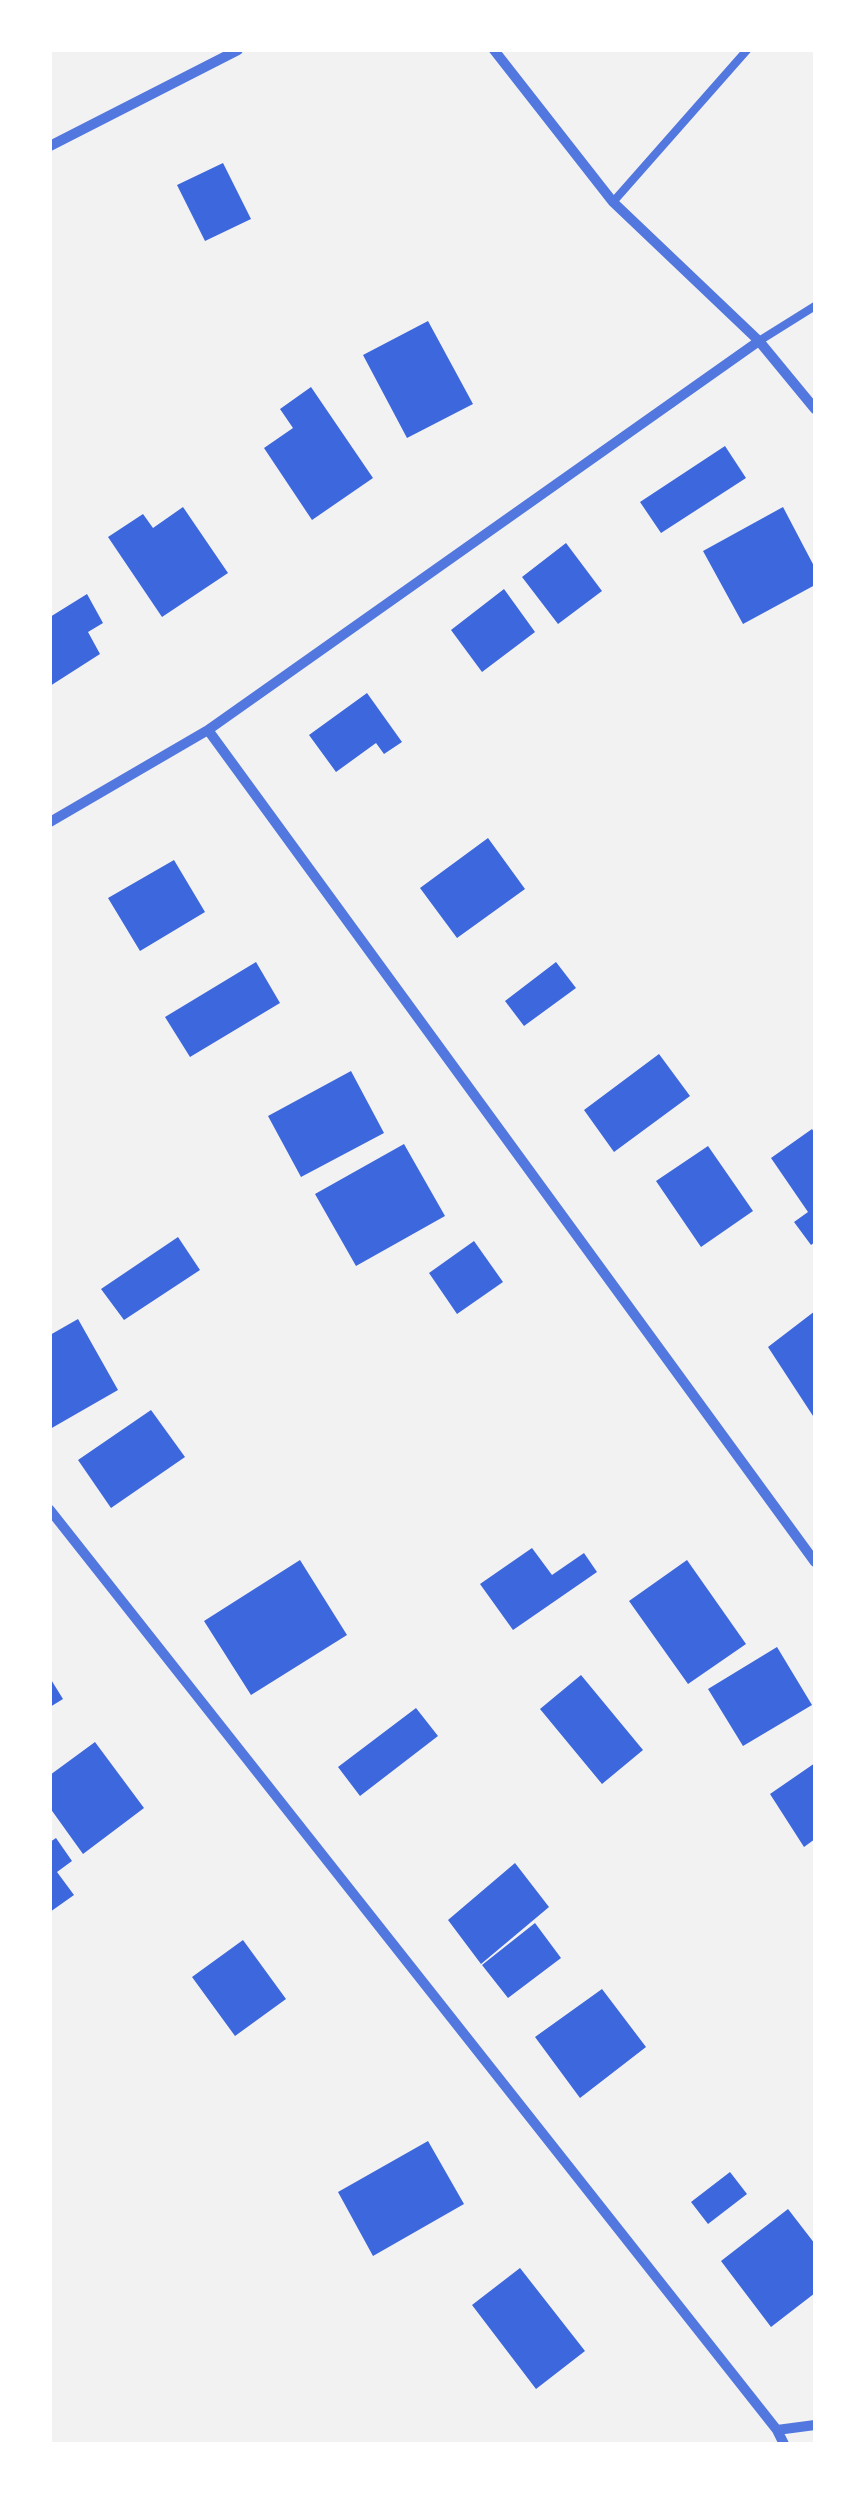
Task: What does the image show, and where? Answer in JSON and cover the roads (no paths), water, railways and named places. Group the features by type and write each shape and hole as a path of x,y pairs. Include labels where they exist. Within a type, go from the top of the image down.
{"street":[{"path":"50,146 238,50"},
{"path":"494,50 613,202 760,342 815,409"},
{"path":"50,822 208,730 760,342"},
{"path":"208,730 815,1562"},
{"path":"50,1510 777,2430 784,2444"},
{"path":"777,2430 815,2425"}],"lane":[{"path":"613,202 747,50"},
{"path":"760,342 815,306"}]}
